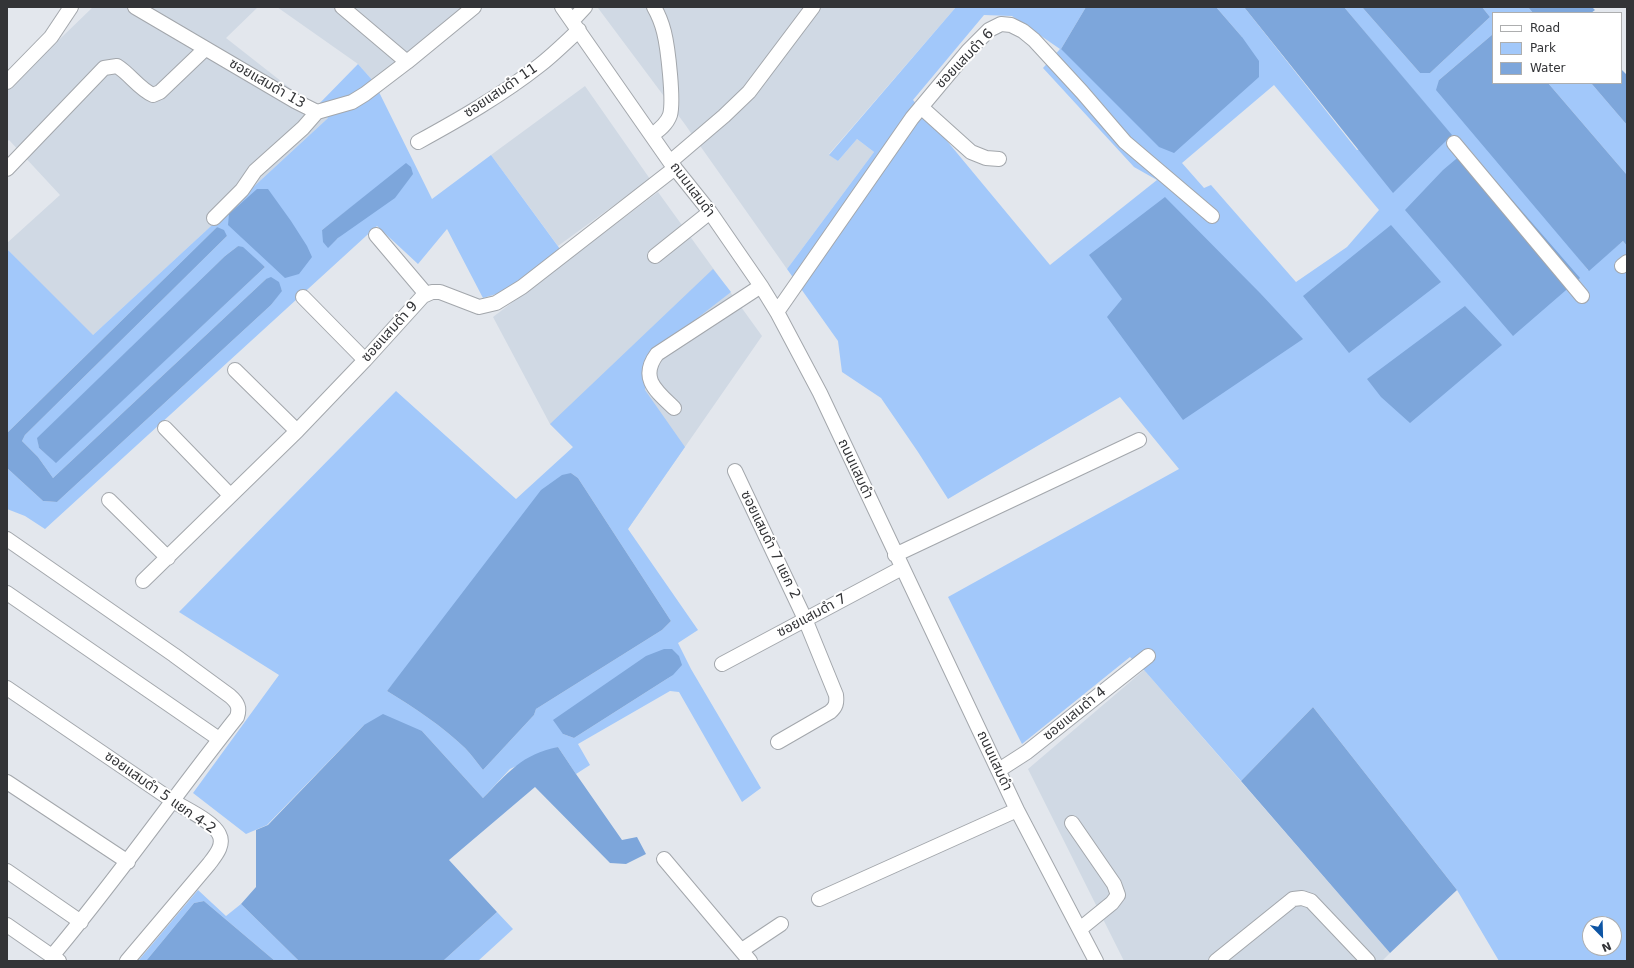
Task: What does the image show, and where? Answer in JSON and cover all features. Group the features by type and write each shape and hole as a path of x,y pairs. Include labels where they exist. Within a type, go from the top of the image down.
{"street":[{"path":"7,82 51,37 71,7"},
{"name":"ซอยแสมดำ 13","path":"135,7 295,101 317,112 352,102 366,94 474,7"},
{"path":"342,7 407,62"},
{"name":"ถนนแสมดำ","path":"562,7 673,165 710,212 777,312 820,393 1017,810 1096,961"},
{"name":"ซอยแสมดำ 11","path":"418,142 472,112 540,65 575,26 585,7"},
{"path":"652,135 662,127 670,115 672,98 664,32 654,7"},
{"name":"ซอยแสมดำ 9","path":"144,581 230,495 297,431 365,360 423,296 432,292 440,292 479,307 496,303 522,287 673,165 749,92 813,7"},
{"name":"ซอยแสมดำ 6","path":"777,312 912,118 968,51 990,30 1001,24 1011,25 1023,31 1034,40 1125,142 1212,216"},
{"path":"7,169 104,68 117,66 124,70 148,93 153,95 160,92 205,49"},
{"path":"921,107 972,152 986,158 999,159"},
{"path":"214,218 242,190 255,171 303,128 317,112"},
{"path":"1454,143 1582,296"},
{"path":"655,256 710,212"},
{"path":"376,235 426,294"},
{"path":"674,408 651,384 649,372 650,363 656,354 761,286"},
{"path":"303,297 365,360"},
{"path":"235,370 297,431"},
{"path":"165,428 230,495"},
{"path":"896,555 1139,440"},
{"name":"ซอยแสมดำ 7 แยก 2","path":"734,470 806,619 836,695 837,703 830,712 778,742"},
{"path":"109,500 168,558"},
{"path":"7,539 174,655 230,696 238,705 239,710 237,717 172,801 55,959 7,925"},
{"name":"ซอยแสมดำ 7","path":"722,664 902,568"},
{"path":"7,593 219,739"},
{"name":"ซอยแสมดำ 4","path":"999,770 1027,752 1148,656"},
{"name":"ซอยแสมดำ 5 แยก 4-2","path":"7,688 215,829 220,835 221,842 219,850 210,864 127,961"},
{"path":"7,782 128,862"},
{"path":"819,898 1017,810"},
{"path":"1072,823 1114,884 1118,894 1112,903 1080,929"},
{"path":"664,859 746,956 781,924"},
{"path":"7,871 81,922"},
{"path":"1216,961 1293,899 1302,898 1311,900 1368,961"}],"shaded area":[{"path":"93,7 258,7 226,38 328,118 92,336 7,249 7,243 60,195 9,140 7,142 7,90"},
{"path":"277,7 483,7 379,91 374,82 358,64"},
{"path":"598,7 956,7 829,154 838,161 857,139 874,152 787,269 684,123"},
{"path":"585,86 650,179 558,246 491,155"},
{"path":"658,192 762,336 628,529 573,447 550,424 493,317"},
{"path":"1144,670 1390,953 1382,961 1124,961 1028,769"}],"green space":[{"path":"956,7 1086,7 1061,49 1242,37 1216,7 1244,7 1357,150 1451,135 1344,7 1362,7 1420,73 1430,73 1490,17 1482,7 1528,7 1532,12 1492,12 1492,35 1439,80 1588,270 1623,241 1627,246 1627,961 1499,961 1457,890 1313,707 1241,781 1144,670 1130,657 1022,744 948,597 1179,469 1120,397 948,499 881,398 842,372 838,341 787,269 874,152 857,139 838,161 829,155","holes":["984,15 1012,16 1060,49 1043,68 1134,167 1157,180 1050,265 913,100","1274,85 1379,210 1347,247 1296,282 1211,185 1204,188 1182,163"]},
{"path":"358,64 374,82 432,199 491,155 560,249 503,292 483,298 447,229 418,264 377,226 45,529 25,516 7,509 7,468 43,501 57,502 271,305 282,290 266,279 53,478 38,457 22,441 25,435 227,236 217,227 7,433 7,249 93,335 328,118 315,108","holes":["385,181 338,238 328,247 322,230","238,246 265,267 56,462 39,448 38,438 225,256"]},
{"path":"1549,84 1592,84 1627,125 1627,175"},
{"path":"713,269 731,292 660,347 646,364 645,390 685,447 628,529 698,630 678,643 691,669 761,788 742,802 679,692 670,691 578,744 590,765 576,774 558,747 510,769 483,798 422,731 364,725 267,825 246,834 193,793 279,675 179,612 396,391 516,499 573,447 550,424","holes":["571,473 578,478 671,621 662,630 536,709 534,715 483,770 470,753 447,732 387,691","673,675 574,738 563,734"]},
{"path":"198,890 226,916 241,904 299,961 275,961 204,901 194,903 146,961 138,961"},
{"path":"497,912 513,929 478,961 443,961"}],"water":[{"path":"1086,7 1216,7 1242,37 1259,61 1259,77 1174,153 1159,147 1061,49"},
{"path":"1244,7 1344,7 1452,135 1393,193"},
{"path":"1362,7 1482,7 1490,17 1430,73 1420,73"},
{"path":"1528,7 1592,7 1595,10 1592,12 1532,12"},
{"path":"1492,35 1492,84 1549,84 1627,175 1627,246 1623,241 1589,271 1436,90 1439,80"},
{"path":"1622,70 1627,75 1627,125 1592,84 1622,84"},
{"path":"1468,149 1580,278 1513,336 1405,210 1443,170"},
{"path":"406,163 411,167 413,174 395,198 338,238 328,248 323,242 322,230"},
{"path":"257,189 268,189 307,246 312,257 299,274 285,278 228,225 229,214"},
{"path":"1165,197 1260,293 1303,339 1183,420 1107,317 1122,299 1089,255"},
{"path":"1391,225 1441,282 1349,353 1303,296"},
{"path":"217,227 224,230 227,236 25,435 22,441 38,457 53,478 266,279 271,277 279,282 282,291 271,305 57,502 43,501 7,468 7,433"},
{"path":"238,246 243,247 265,267 56,463 39,448 37,438 225,256"},
{"path":"1465,306 1502,345 1410,423 1381,397 1367,379"},
{"path":"571,473 578,478 671,621 662,630 536,709 534,715 483,770 470,753 447,732 387,691 541,490 562,475"},
{"path":"664,649 672,649 679,656 682,665 673,675 574,738 563,734 553,720 646,656"},
{"path":"1313,707 1457,890 1390,953 1241,781"},
{"path":"383,714 422,731 483,798 516,766 535,754 558,747 622,840 637,837 646,854 626,864 610,863 535,787 449,860 497,912 443,961 299,961 241,904 256,887 256,830 268,825 364,725"},
{"path":"204,901 275,961 146,961 194,903"}]}
